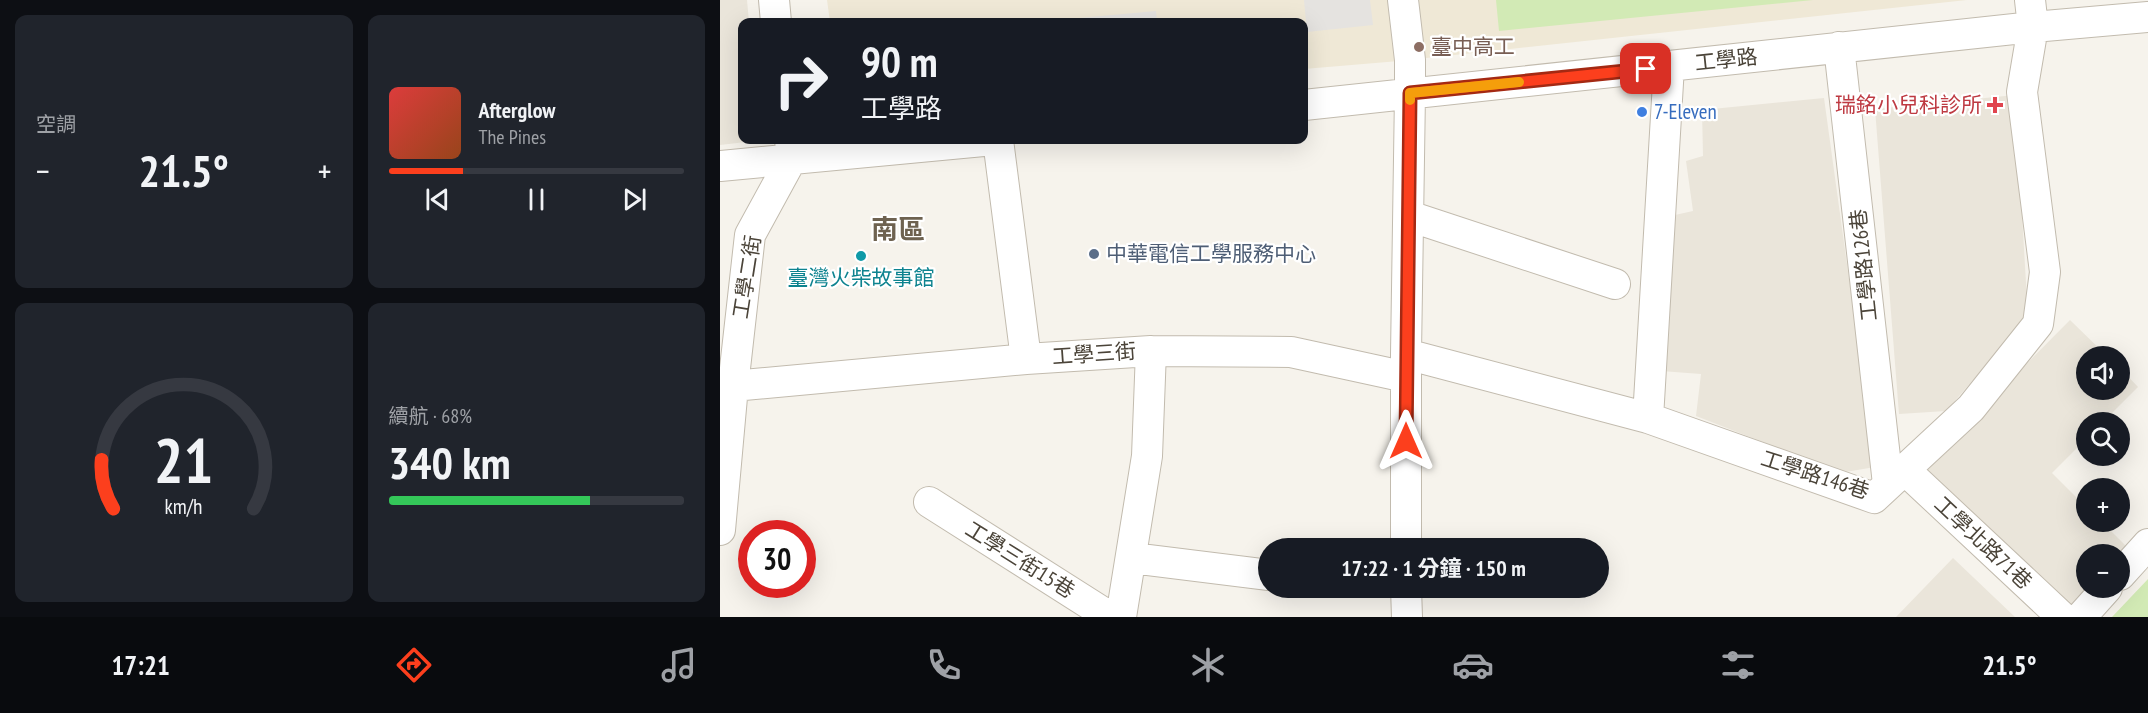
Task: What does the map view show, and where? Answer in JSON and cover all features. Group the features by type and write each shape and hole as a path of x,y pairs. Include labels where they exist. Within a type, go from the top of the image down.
{"street":[{"path":"774,0 776,18"},
{"path":"1403,0 1410,60 1406,538"},
{"name":"工學路","path":"1308,105 1839,47 2032,13 2148,17"},
{"name":"工學路146巷","path":"1648,418 1874,498 1971,408 2038,324 2045,272 2022,92 2032,13"},
{"name":"工學路126巷","path":"1839,47 1897,477"},
{"path":"1151,351 1291,352 1406,365 1648,418 1669,66"},
{"path":"720,165 791,149 905,144"},
{"name":"工學三街","path":"997,144 1026,359 1151,351 1147,456 1121,617"},
{"name":"工學二街","path":"720,530 750,235 791,149"},
{"path":"1409,216 1615,284"},
{"path":"733,386 1026,359"},
{"name":"工學北路71巷","path":"1897,477 2062,617"},
{"name":"工學三街15巷","path":"929,502 1110,617"},
{"path":"2130,564 2148,544"},
{"path":"1132,558 1258,574"},
{"path":"1407,598 1407,617"},
{"path":"2081,617 2099,598"}],"shaded area":[{"path":"720,0 747,0 749,18 738,18 738,143 720,145"},
{"name":"臺中高工","path":"827,0 1967,0 1399,61 1308,69 1308,18 829,18"},
{"path":"1304,0 1370,0 1373,25 1308,32 1308,18 1306,18"},
{"path":"1156,11 1157,18 1079,18"},
{"path":"2015,95 2028,317 1946,411 1899,414 1875,109"},
{"path":"1824,98 1875,467 1816,477 1811,461 1696,416 1701,374 1661,371 1666,217 1693,211 1686,161 1703,156 1702,110"},
{"path":"2070,320 2097,346 2076,346 2076,400 2125,400 2113,412 2076,412 2076,449 2052,473 2076,497 2076,532 2112,532 2124,544 2076,544 2076,598 2079,598 2066,611 1922,469"},
{"path":"2130,379 2138,387 2130,395"},
{"path":"1953,558 2015,617 1896,617"}],"green space":[{"path":"1496,0 1813,0 1499,31"},
{"path":"2148,579 2148,617 2112,617"}],"slow traffic":[{"path":"1410,100 1410,93 1519,82"}],"place":[{"name":"臺中高工","path":"1419,47"},
{"name":"瑞銘小兒科診所","path":"1995,105"},
{"name":"7-Eleven","path":"1642,112"},
{"name":"中華電信工學服務中心","path":"1094,254"},
{"name":"臺灣火柴故事館","path":"861,256"}],"district":[{"name":"南區","path":"898,230"}],"route":[{"path":"1406,441 1410,93 1646,69"}]}
